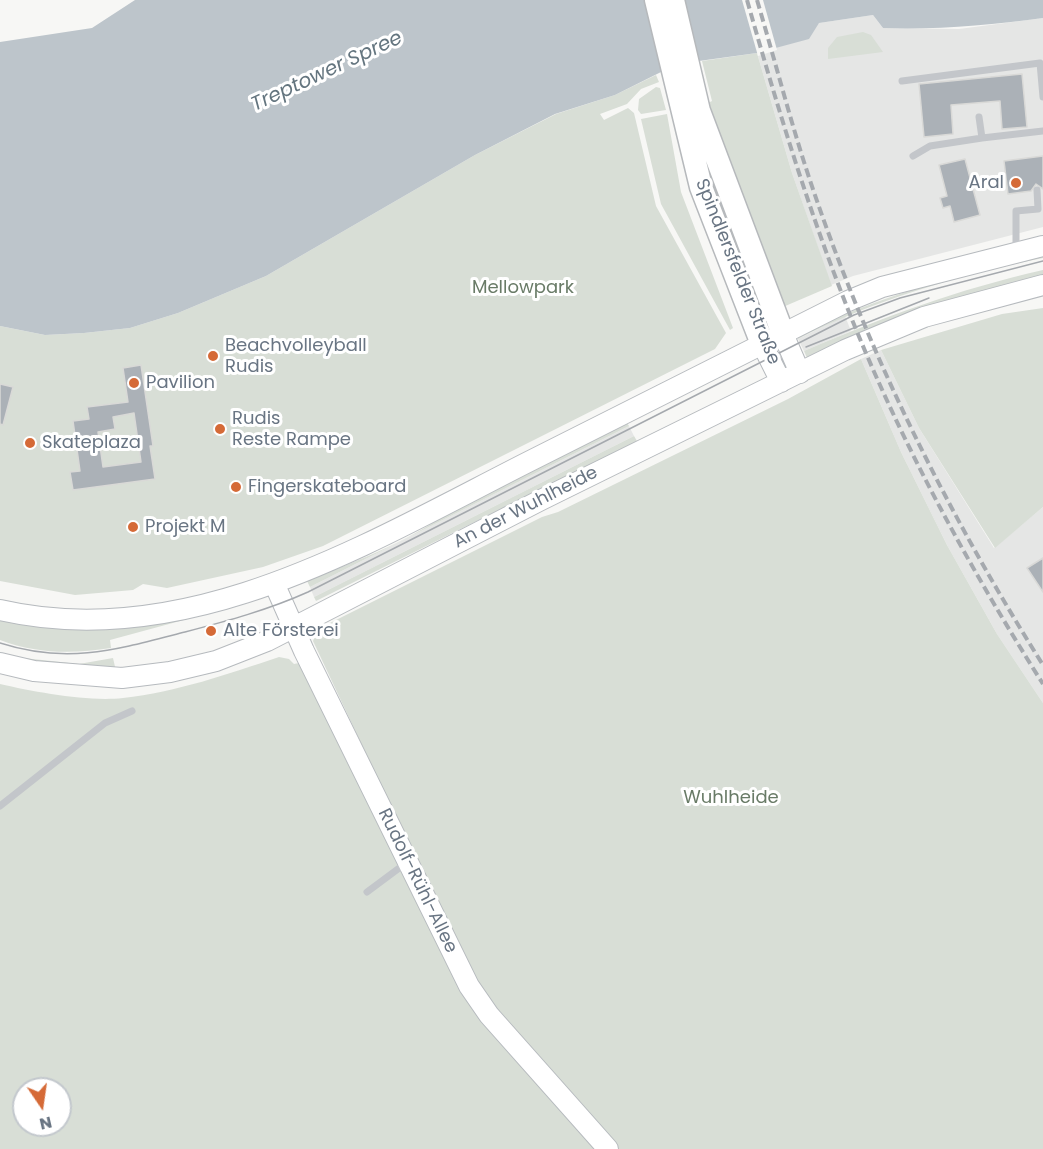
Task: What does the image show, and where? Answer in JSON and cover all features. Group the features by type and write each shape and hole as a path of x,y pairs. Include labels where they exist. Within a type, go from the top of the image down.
{"highway":[{"path":"656,0 685,90"},
{"path":"673,0 685,90"},
{"name":"Spindlersfelder Straße","path":"685,90 709,140 783,334"},
{"name":"Spindlersfelder Straße","path":"685,90 701,187 762,344"}],"main road":[{"path":"0,610 58,619 131,620 208,605 254,592 420,516 848,300 1017,242 1043,246"},
{"name":"An der Wuhlheide","path":"0,663 69,675 133,678 216,661 267,641 294,625 800,373 924,317 1043,285"},
{"name":"Spindlersfelder Straße","path":"783,334 800,373"},
{"name":"Spindlersfelder Straße","path":"762,344 781,382"},
{"name":"Rudolf-Rühl-Allee","path":"274,583 304,651 477,999 608,1149"}],"lane":[{"path":"902,81 1040,63 1043,97"},
{"path":"979,117 982,138"},
{"path":"913,156 930,146 1043,131"},
{"path":"1017,242 1016,211 1038,209 1036,190"},
{"path":"0,806 105,723 132,711"},
{"path":"368,892 408,862"}],"shaded area":[{"path":"873,15 883,28 959,29 1043,18 1043,227 853,276 831,285 792,173 757,53 819,23"},
{"path":"845,316 851,331 804,351 798,339"},
{"path":"881,350 919,428 994,548 1043,507 1043,703 997,634 947,545 901,452 861,359"},
{"path":"629,426 634,436 314,597 310,587"}],"green space":[{"path":"863,32 871,35 883,52 828,59 828,48 837,37"},
{"path":"757,53 792,173 832,286 783,307 708,103 712,101 702,61"},
{"name":"Mellowpark","path":"656,75 659,82 641,89 627,104 600,114 604,120 628,108 634,113 656,206 726,333 715,349 323,546 263,567 167,588 143,584 133,590 75,595 0,581 0,326 45,335 84,333 130,328 178,313 266,276 475,155 556,114 615,95"},
{"path":"656,87 660,88 666,110 641,114 638,110 639,99"},
{"path":"667,114 681,192 733,328 730,330 661,204 641,119"},
{"path":"1043,253 1043,258 980,272 918,290 857,312 798,339 797,336 827,322 887,298"},
{"path":"1043,270 1043,277 807,358 804,351 922,305 980,286"},
{"path":"1043,308 1043,507 995,548 919,428 881,350 1002,314"},
{"name":"Wuhlheide","path":"861,359 901,452 947,545 997,634 1043,703 1043,1149 617,1149 485,999 416,860 313,641 318,629 542,517 558,512 788,399"},
{"path":"626,421 629,426 310,587 307,581 405,539 457,505"},
{"path":"634,436 637,441 316,601 314,597"},
{"path":"217,611 110,640 111,648 97,650 55,652 14,645 0,640 0,619 84,628 134,626"},
{"path":"5,656 79,664 113,658 116,671 51,667"},
{"path":"279,657 289,659 294,664 299,663 456,975 600,1149 0,1149 0,684 45,693 109,699 183,687"}],"water":[{"name":"Treptower Spree","path":"135,0 1043,0 1043,18 963,26 883,28 873,15 819,23 809,39 757,53 677,64 615,95 555,114 475,155 266,276 178,313 130,328 84,333 45,335 0,326 0,42 92,28"}],"pier":[{"path":"742,0 763,0 777,50 758,56"}],"building":[{"path":"1022,74 1027,127 1002,129 1000,101 951,105 953,134 924,137 919,84"},
{"path":"1043,156 1043,189 1036,184 1031,191 1008,194 1004,161"},
{"path":"965,159 980,215 954,222 950,206 943,208 940,198 947,196 939,165"},
{"path":"141,365 153,446 150,446 155,479 73,490 70,472 80,471 73,421 89,419 87,407 128,402 123,368","holes":["134,413 141,462 103,467 98,432 115,429 113,417"]},
{"path":"0,384 13,387 3,425 0,424"},
{"path":"1043,558 1043,592 1027,568"}],"tram line":[{"path":"0,643 48,653 71,654 115,649 232,619 278,604 308,592 854,315 900,298 1043,261"},
{"path":"806,347 929,298"}],"railway":[{"path":"747,0 812,212 837,281 880,385 956,537 1043,684"},
{"path":"757,0 804,162 851,293 939,484 1007,606 1043,665"}],"place":[{"name":"Aral","path":"1016,183"},
{"name":"Beachvolleyball Rudis","path":"213,356"},
{"name":"Pavilion","path":"134,383"},
{"name":"Rudis Reste Rampe","path":"220,429"},
{"name":"Skateplaza","path":"30,443"},
{"name":"Fingerskateboard","path":"236,487"},
{"name":"Projekt M","path":"133,527"},
{"name":"Alte Försterei","path":"211,631"}]}
